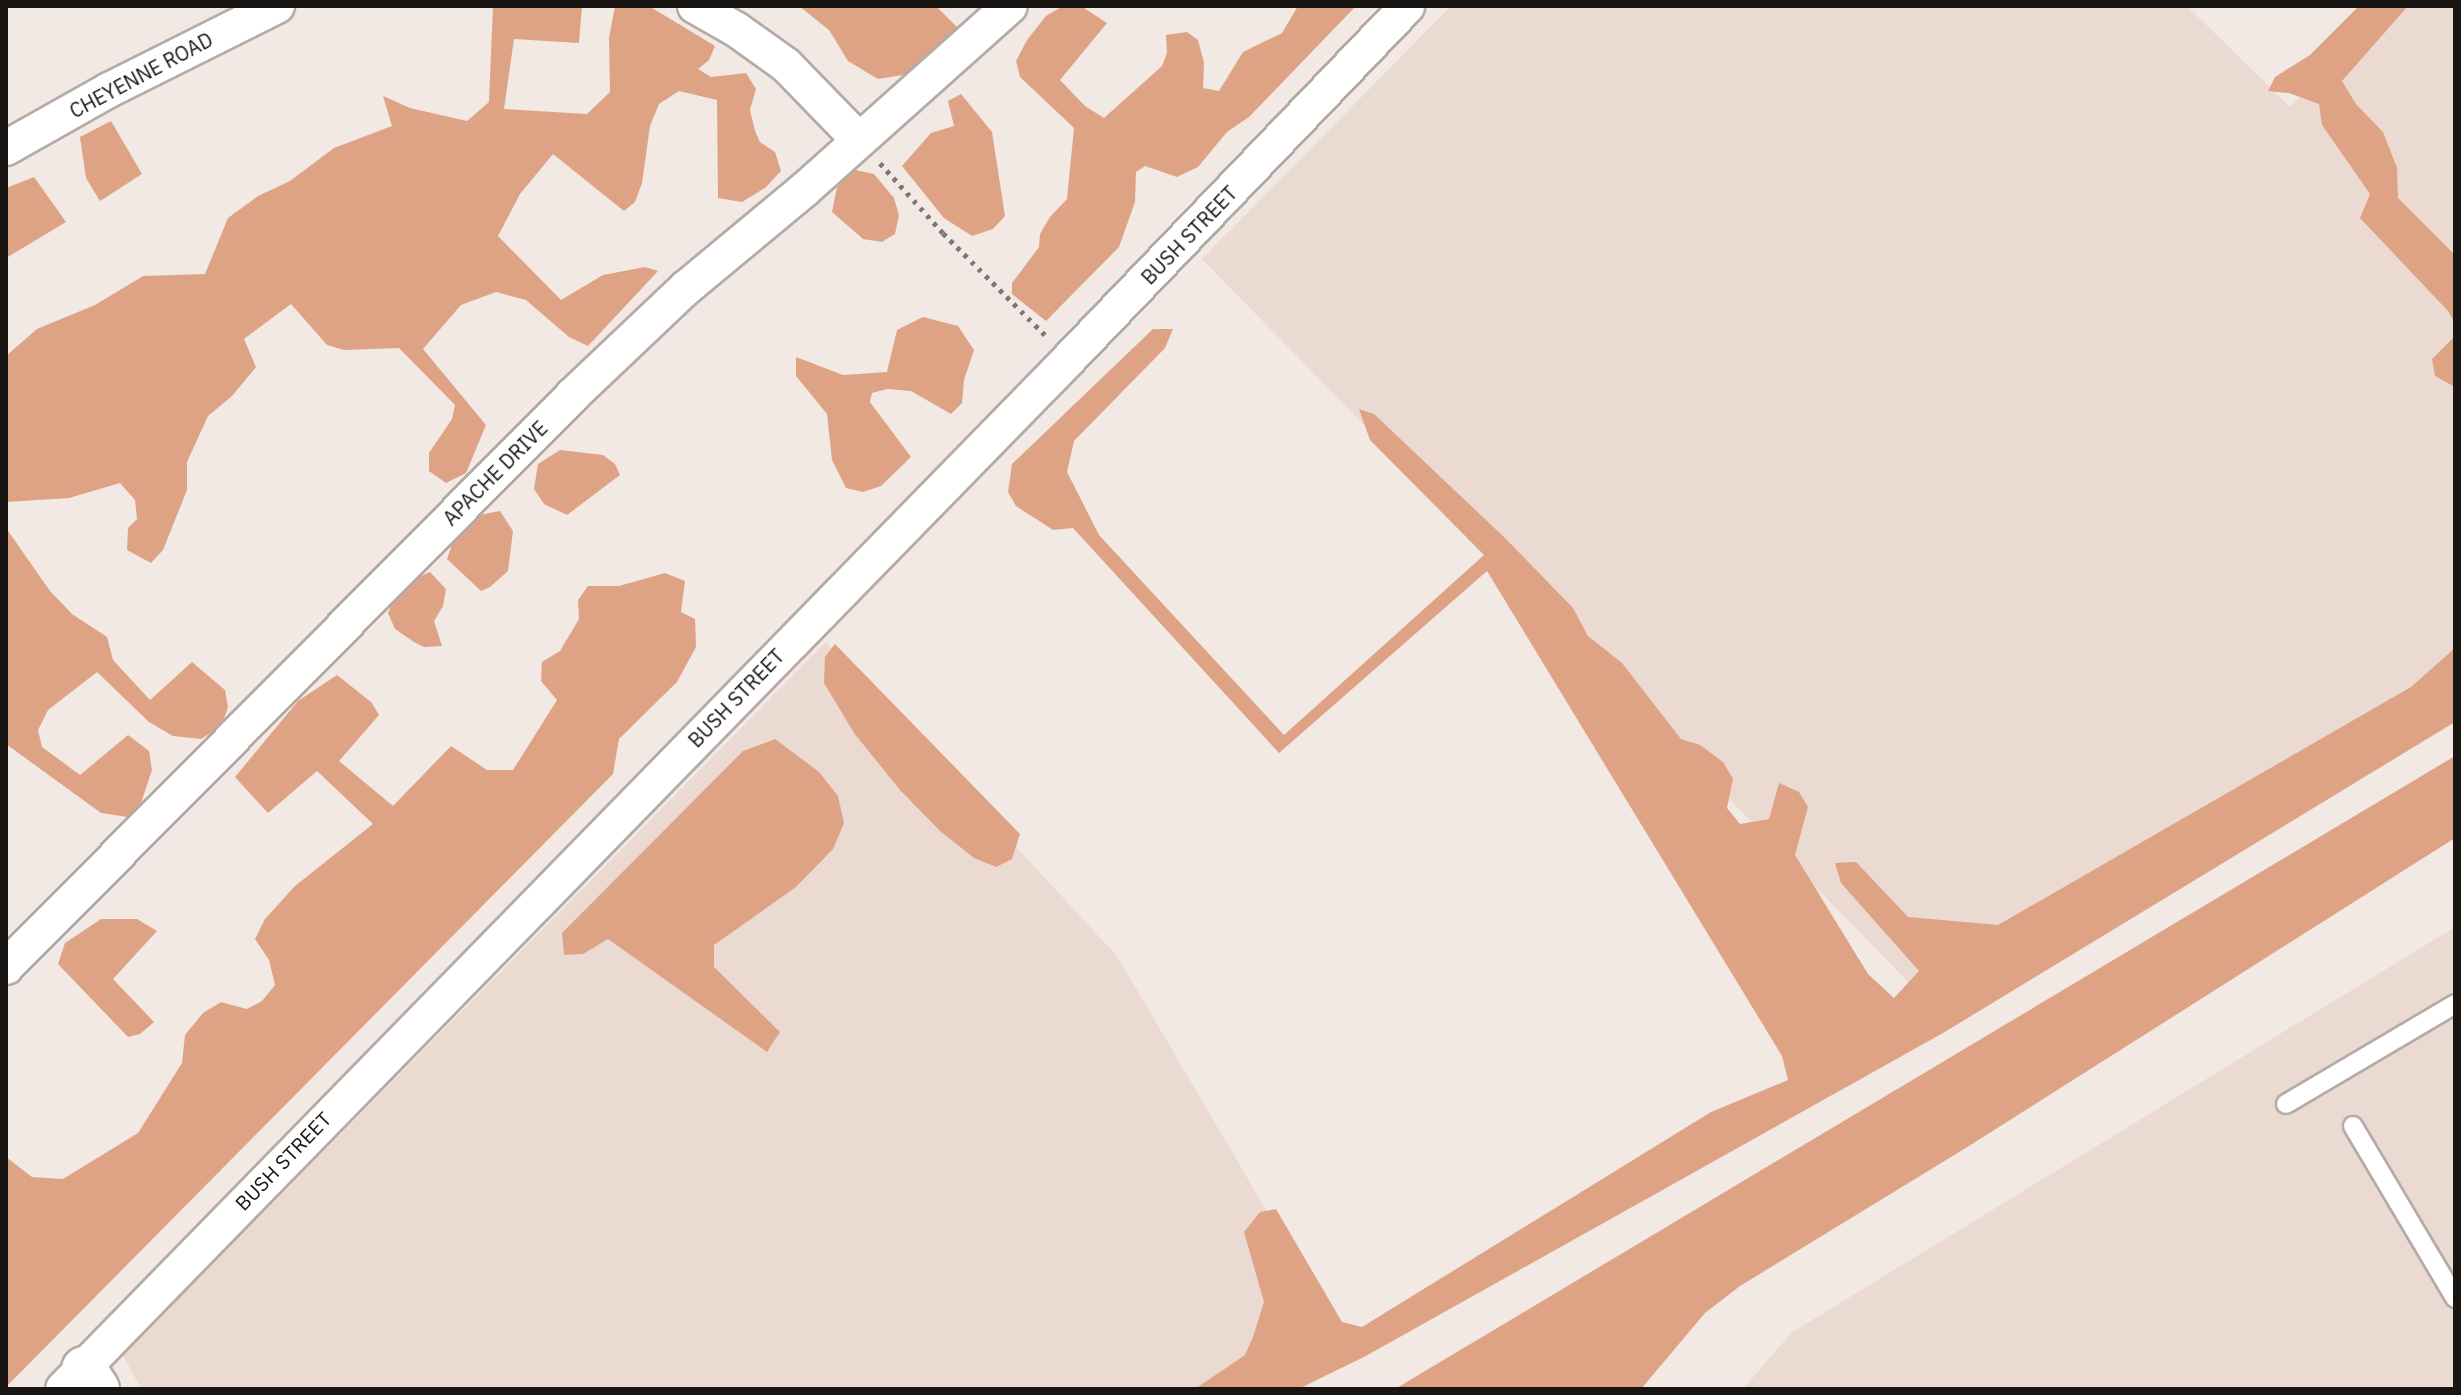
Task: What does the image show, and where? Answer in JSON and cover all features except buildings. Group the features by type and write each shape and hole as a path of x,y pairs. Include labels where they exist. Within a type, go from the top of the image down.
{"street":[{"name":"CHEYENNE ROAD","path":"6,148 109,90 277,6"},
{"path":"695,6 737,30 786,65 858,139"},
{"name":"APACHE DRIVE","path":"6,967 572,396 686,288 804,190 1010,6"},
{"name":"BUSH STREET","path":"81,1382 287,1156 1070,358 1407,6"}],"lane":[{"path":"2286,1104 2455,1004"},
{"path":"2353,1126 2455,1298"}],"path":[{"path":"858,139 996,288 1070,358"}],"shaded area":[{"path":"493,6 582,6 579,43 514,39 504,109 587,114 610,92 609,38 615,6 649,6 715,46 709,60 698,69 711,77 746,73 756,89 750,110 755,131 760,142 775,152 781,171 765,188 742,202 718,198 717,100 679,91 659,104 650,126 642,183 635,202 624,211 553,154 520,194 498,236 561,300 603,275 645,267 658,271 588,346 569,337 526,300 496,292 461,305 423,349 486,425 466,473 446,483 429,471 429,453 452,419 455,405 399,348 344,350 327,345 291,304 244,339 256,367 232,396 208,416 187,462 187,490 163,550 151,563 127,550 128,528 137,519 135,500 120,483 69,498 6,502 6,356 37,329 95,305 143,276 205,274 228,218 258,196 290,181 334,148 392,126 383,96 410,108 467,121 489,102"},
{"path":"799,6 936,6 967,37 939,58 903,75 878,79 848,61 829,30"},
{"path":"1063,6 1081,6 1107,23 1060,80 1085,106 1104,118 1162,66 1167,53 1166,35 1187,32 1198,40 1204,63 1203,88 1219,91 1243,52 1282,33 1298,6 1356,6 1249,117 1227,132 1198,167 1177,177 1145,166 1136,172 1135,202 1119,247 1046,321 1012,294 1012,283 1039,247 1040,234 1050,217 1067,199 1074,128 1020,77 1016,61 1027,40 1046,16"},
{"path":"1451,6 2187,6 2290,107 2388,6 2455,6 2455,671 1922,996 1202,259"},
{"path":"2359,6 2408,6 2342,81 2356,104 2383,132 2397,168 2398,198 2455,255 2455,323 2448,311 2360,218 2370,194 2322,125 2319,104 2289,93 2268,91 2275,77 2310,55"},
{"path":"961,94 992,132 1005,216 993,229 972,236 944,218 902,166 931,133 954,126 948,101"},
{"path":"111,121 142,174 100,201 86,178 80,137"},
{"path":"855,170 874,174 894,198 899,215 895,234 882,242 863,239 832,212 837,187"},
{"path":"34,177 66,222 6,258 6,188"},
{"path":"923,317 958,326 974,350 964,380 962,403 951,414 911,391 887,389 872,393 870,402 911,457 881,486 863,492 846,488 832,460 827,414 796,376 796,357 843,375 887,372 897,330"},
{"path":"1153,329 1173,329 1165,348 1074,441 1067,472 1099,535 1284,735 1484,555 1370,440 1359,409 1374,414 1505,538 1573,608 1588,636 1622,663 1681,739 1700,745 1723,762 1733,779 1727,808 1740,824 1769,819 1779,783 1799,792 1808,807 1795,855 1868,974 1894,998 1919,971 1841,883 1835,863 1856,862 1908,917 1998,925 2411,687 2455,648 2455,722 1943,1033 1364,1357 1298,1389 1195,1389 1245,1355 1253,1337 1264,1302 1244,1232 1260,1212 1276,1209 1342,1322 1362,1327 1711,1112 1788,1080 1782,1056 1487,571 1279,753 1073,528 1053,530 1016,506 1008,492 1012,464"},
{"path":"2455,336 2455,387 2435,376 2432,359"},
{"path":"560,450 603,455 615,464 620,475 567,515 544,504 534,489 538,464"},
{"path":"500,511 513,531 508,571 481,591 447,559 455,536 464,526 479,515"},
{"path":"6,528 50,591 72,614 107,637 113,660 150,700 192,662 225,690 228,707 221,727 201,739 173,736 149,722 97,672 48,710 38,730 42,747 80,775 128,735 149,751 152,770 140,806 128,817 101,813 6,744"},
{"path":"430,572 446,589 443,606 434,621 442,646 424,647 395,629 388,613 394,599 416,578"},
{"path":"665,573 685,581 681,612 695,619 696,647 677,682 619,739 613,774 6,1387 6,1157 32,1177 63,1179 138,1133 182,1063 185,1035 203,1013 221,1002 247,1009 262,1001 275,985 269,960 255,939 265,919 295,886 373,824 317,771 268,813 235,777 298,701 337,675 371,702 379,715 339,761 393,806 451,746 487,770 513,770 557,700 541,681 542,662 560,651 579,619 578,600 588,586 619,586"},
{"path":"826,642 1117,956 1353,1358 1303,1389 141,1389 123,1355"},
{"path":"835,644 1020,834 1012,859 996,867 974,858 940,831 900,790 854,733 824,683 825,657"},
{"path":"775,739 819,772 838,796 844,823 833,849 796,887 714,945 714,967 780,1032 767,1052 608,939 583,954 564,955 562,933 743,751"},
{"path":"2455,756 2455,838 1969,1146 1740,1286 1705,1313 1641,1389 1395,1389"},
{"path":"101,919 137,919 157,931 113,979 154,1022 140,1034 128,1037 58,964 65,943"},
{"path":"2455,927 2455,1389 1743,1389 1791,1333"}]}
